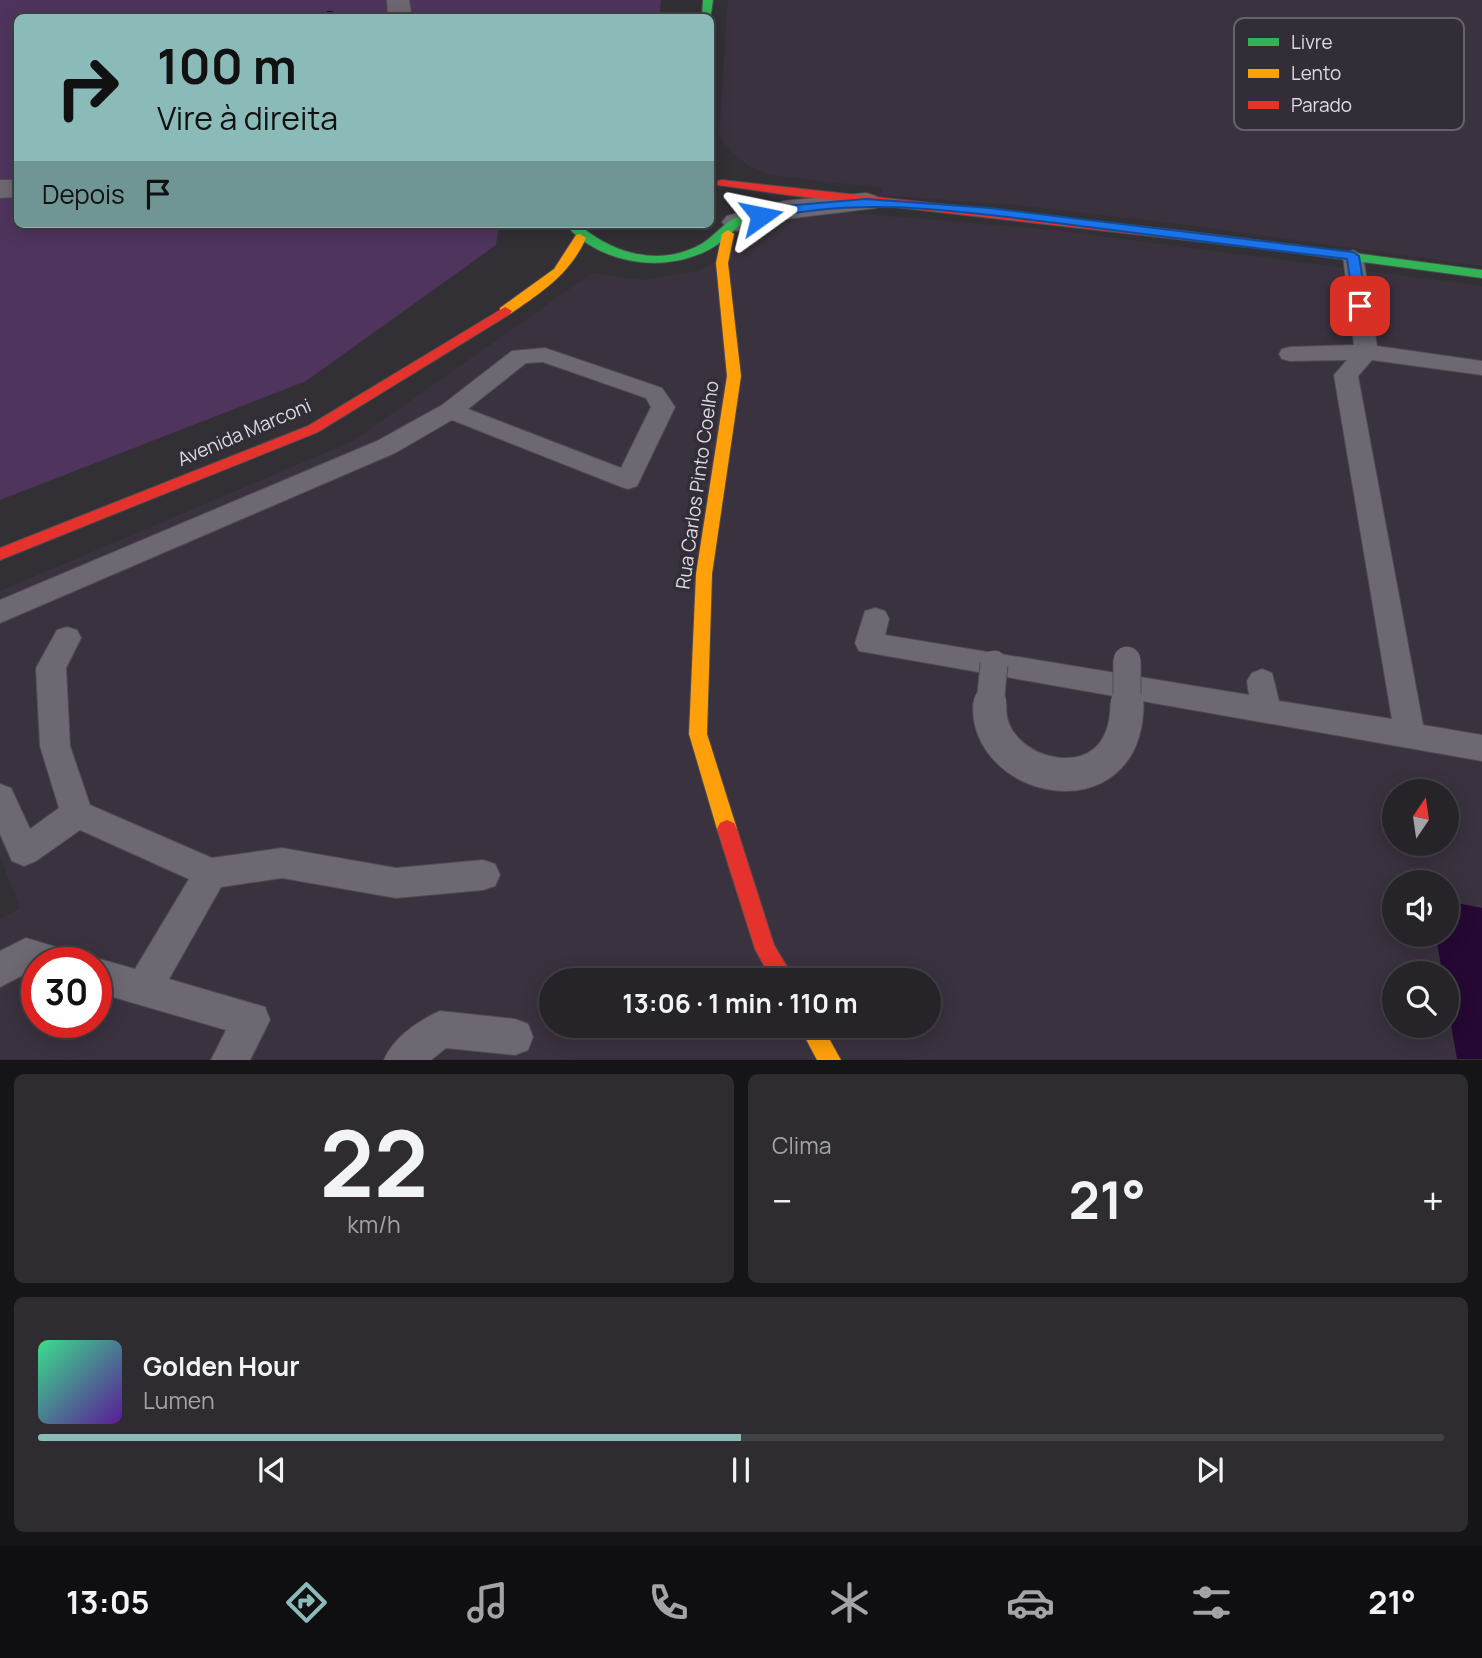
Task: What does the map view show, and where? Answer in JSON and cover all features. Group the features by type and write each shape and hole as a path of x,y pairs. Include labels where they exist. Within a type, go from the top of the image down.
{"street":[{"path":"716,178 866,202 1003,213 1482,274"},
{"path":"716,178 734,195 740,208 733,228"},
{"path":"576,231 617,256 641,259 692,253 713,245 733,228 784,210 866,202"},
{"name":"Rua Carlos Pinto Coelho","path":"733,228 722,263 734,376 704,574 698,734 765,949 776,968"},
{"name":"Avenida Marconi","path":"0,554 313,429 501,314 535,290 571,261 576,231"},
{"path":"817,1038 830,1059"}],"lane":[{"path":"1353,256 1366,352 1346,375 1410,735"},
{"path":"1290,354 1366,352 1482,368"},
{"path":"0,612 386,447 450,411 520,356 545,355 654,393 663,407 628,480 450,411"},
{"path":"875,619 869,643 1482,748"},
{"path":"67,638 51,668 55,746 77,814 211,873 282,863 396,883 483,875"},
{"path":"994,664 989,711 1002,747 1035,771 1082,774 1113,757 1127,728 1127,660"},
{"path":"1262,681 1266,710"},
{"path":"0,798 24,850 77,814"},
{"path":"144,988 211,873"},
{"path":"0,970 21,958"},
{"path":"112,979 252,1020 229,1059"},
{"path":"402,1059 440,1029 515,1037"}],"shaded area":[{"path":"0,0 661,0 659,14 14,14 14,228 498,228 496,245 306,381 0,500"},
{"path":"728,0 1482,0 1482,266 1180,224 1017,205 880,195 882,188 769,175 748,166 727,147 719,135"},
{"path":"842,212 1054,230 1482,286 1482,1059 0,1059 0,919 20,908 0,857 0,591 353,441 592,273 644,280 701,270 745,241 760,226 779,218"},
{"path":"1459,903 1482,908 1482,1059 1457,1059 1453,1038 1459,1038 1459,961 1440,961 1438,947 1459,947"}],"traffic: fast":[{"path":"707,14 708,0"},
{"path":"576,228 610,251 632,258 655,260 678,257 699,250 719,238 737,221"},
{"path":"1248,243 1482,274"}],"traffic: slow":[{"path":"727,829 698,734 704,574 734,376 722,263 728,234"},
{"path":"505,311 549,281 567,263 580,238"},
{"path":"817,1038 830,1060"}],"traffic: jam":[{"path":"722,183 1248,243"},
{"path":"0,554 313,429 505,311"},
{"path":"727,829 765,949 777,968"}],"route":[{"path":"761,216 784,210 866,202 1085,222 1353,256 1360,306"}]}
